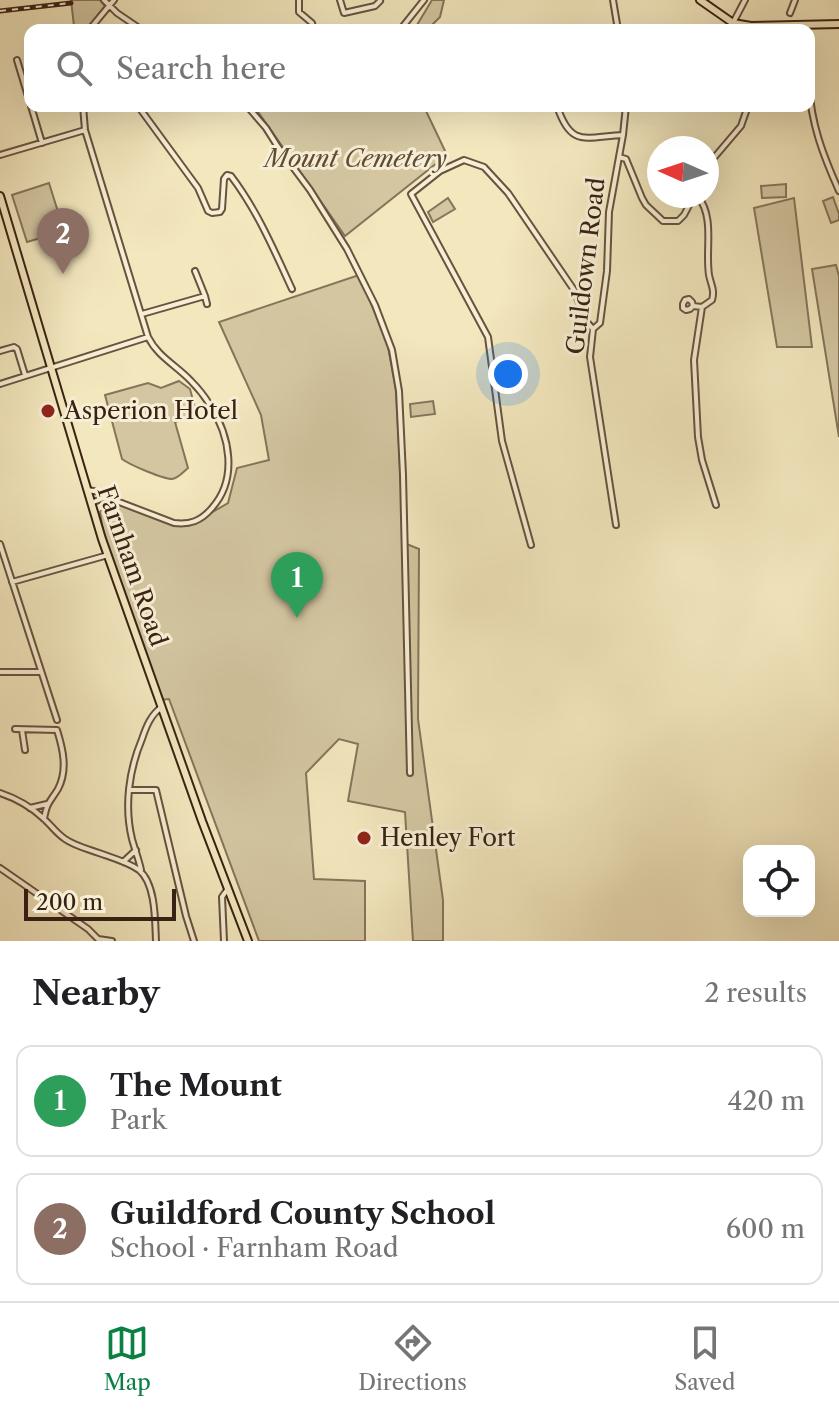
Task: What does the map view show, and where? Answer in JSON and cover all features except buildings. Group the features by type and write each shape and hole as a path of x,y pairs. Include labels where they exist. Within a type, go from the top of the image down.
{"main road":[{"path":"700,0 736,24"},
{"path":"815,26 839,24"},
{"name":"Farnham Road","path":"0,196 108,555 248,941"}],"street":[{"path":"104,0 134,24"},
{"path":"94,24 114,0"},
{"path":"299,0 299,12 312,24"},
{"path":"340,0 344,13 375,6 380,1"},
{"path":"405,24 424,0"},
{"path":"613,0 617,24"},
{"path":"733,23 745,0"},
{"path":"790,13 795,0"},
{"path":"17,60 24,84"},
{"path":"32,112 42,143"},
{"path":"84,112 85,130 148,337 162,357 191,380 210,406 223,431 229,455 228,478 222,497 210,512 197,521 184,524 159,518 100,492 87,490"},
{"path":"143,112 198,188 210,212 217,214 222,209 224,179 227,175 231,176 244,193 292,289"},
{"path":"252,112 310,190 347,249 375,305 392,350 399,391 403,475 410,773"},
{"path":"559,112 568,131 577,137 623,135"},
{"name":"Guildown Road","path":"616,525 590,357 593,329 600,323 607,271 609,212 625,112"},
{"path":"719,152 741,126 746,112"},
{"path":"812,112 822,153 839,191"},
{"path":"0,155 85,130"},
{"path":"619,157 626,159 647,206"},
{"path":"531,545 502,441 488,337 411,194 440,171 464,160 484,167 508,193 574,290 586,321 593,329"},
{"path":"649,208 663,221 678,221 688,208"},
{"path":"693,306 702,307 712,300 715,293 709,274 710,239 704,208"},
{"path":"195,271 207,304"},
{"path":"142,314 205,296"},
{"path":"702,307 694,360 698,437 716,505"},
{"path":"0,384 148,337"},
{"path":"0,351 17,349 25,375"},
{"path":"91,503 106,497"},
{"path":"0,544 7,574 57,720"},
{"path":"12,582 108,555"},
{"path":"0,672 40,672"},
{"path":"156,941 155,913 132,838 128,807 134,756 147,726 162,707"},
{"path":"15,729 57,730 63,757 62,778 47,804 44,819"},
{"path":"22,730 25,750"},
{"path":"129,790 156,790 194,941"},
{"path":"0,793 30,808 69,842 141,871"},
{"path":"30,808 47,804"},
{"path":"123,862 136,850"},
{"path":"0,868 88,929 98,940 112,941"},
{"path":"224,941 222,897 227,890"}],"green space":[{"path":"71,0 100,0 105,6 91,24 74,24"},
{"path":"432,0 444,0 440,17 433,24 418,24"},
{"name":"Mount Cemetery","path":"258,112 426,112 447,155 345,236"},
{"path":"49,183 64,231 27,242 12,195"},
{"path":"786,184 786,197 762,198 761,186"},
{"path":"833,197 839,220 831,223 823,201"},
{"path":"448,198 455,209 433,222 428,212"},
{"path":"794,198 812,347 777,347 754,208"},
{"path":"836,265 839,276 839,437 812,269"},
{"path":"359,275 387,341 396,390 404,543 419,549 418,719 443,900 443,941 413,941 405,812 348,801 358,744 339,739 306,773 314,879 365,881 365,941 259,941 169,699 161,700 104,538 100,512 109,502 174,522 197,521 228,503 237,468 269,460 261,415 219,322"},
{"path":"179,381 190,389 197,415 175,422 188,468 172,479 122,459 105,395 148,383 161,388"},
{"path":"433,401 435,414 411,417 410,404"}],"railway":[{"path":"0,11 71,3"}],"place":[{"name":"Guildford County School","path":"63,274"},
{"name":"Asperion Hotel","path":"48,411"},
{"name":"The Mount","path":"297,618"},
{"name":"Henley Fort","path":"364,838"}]}
